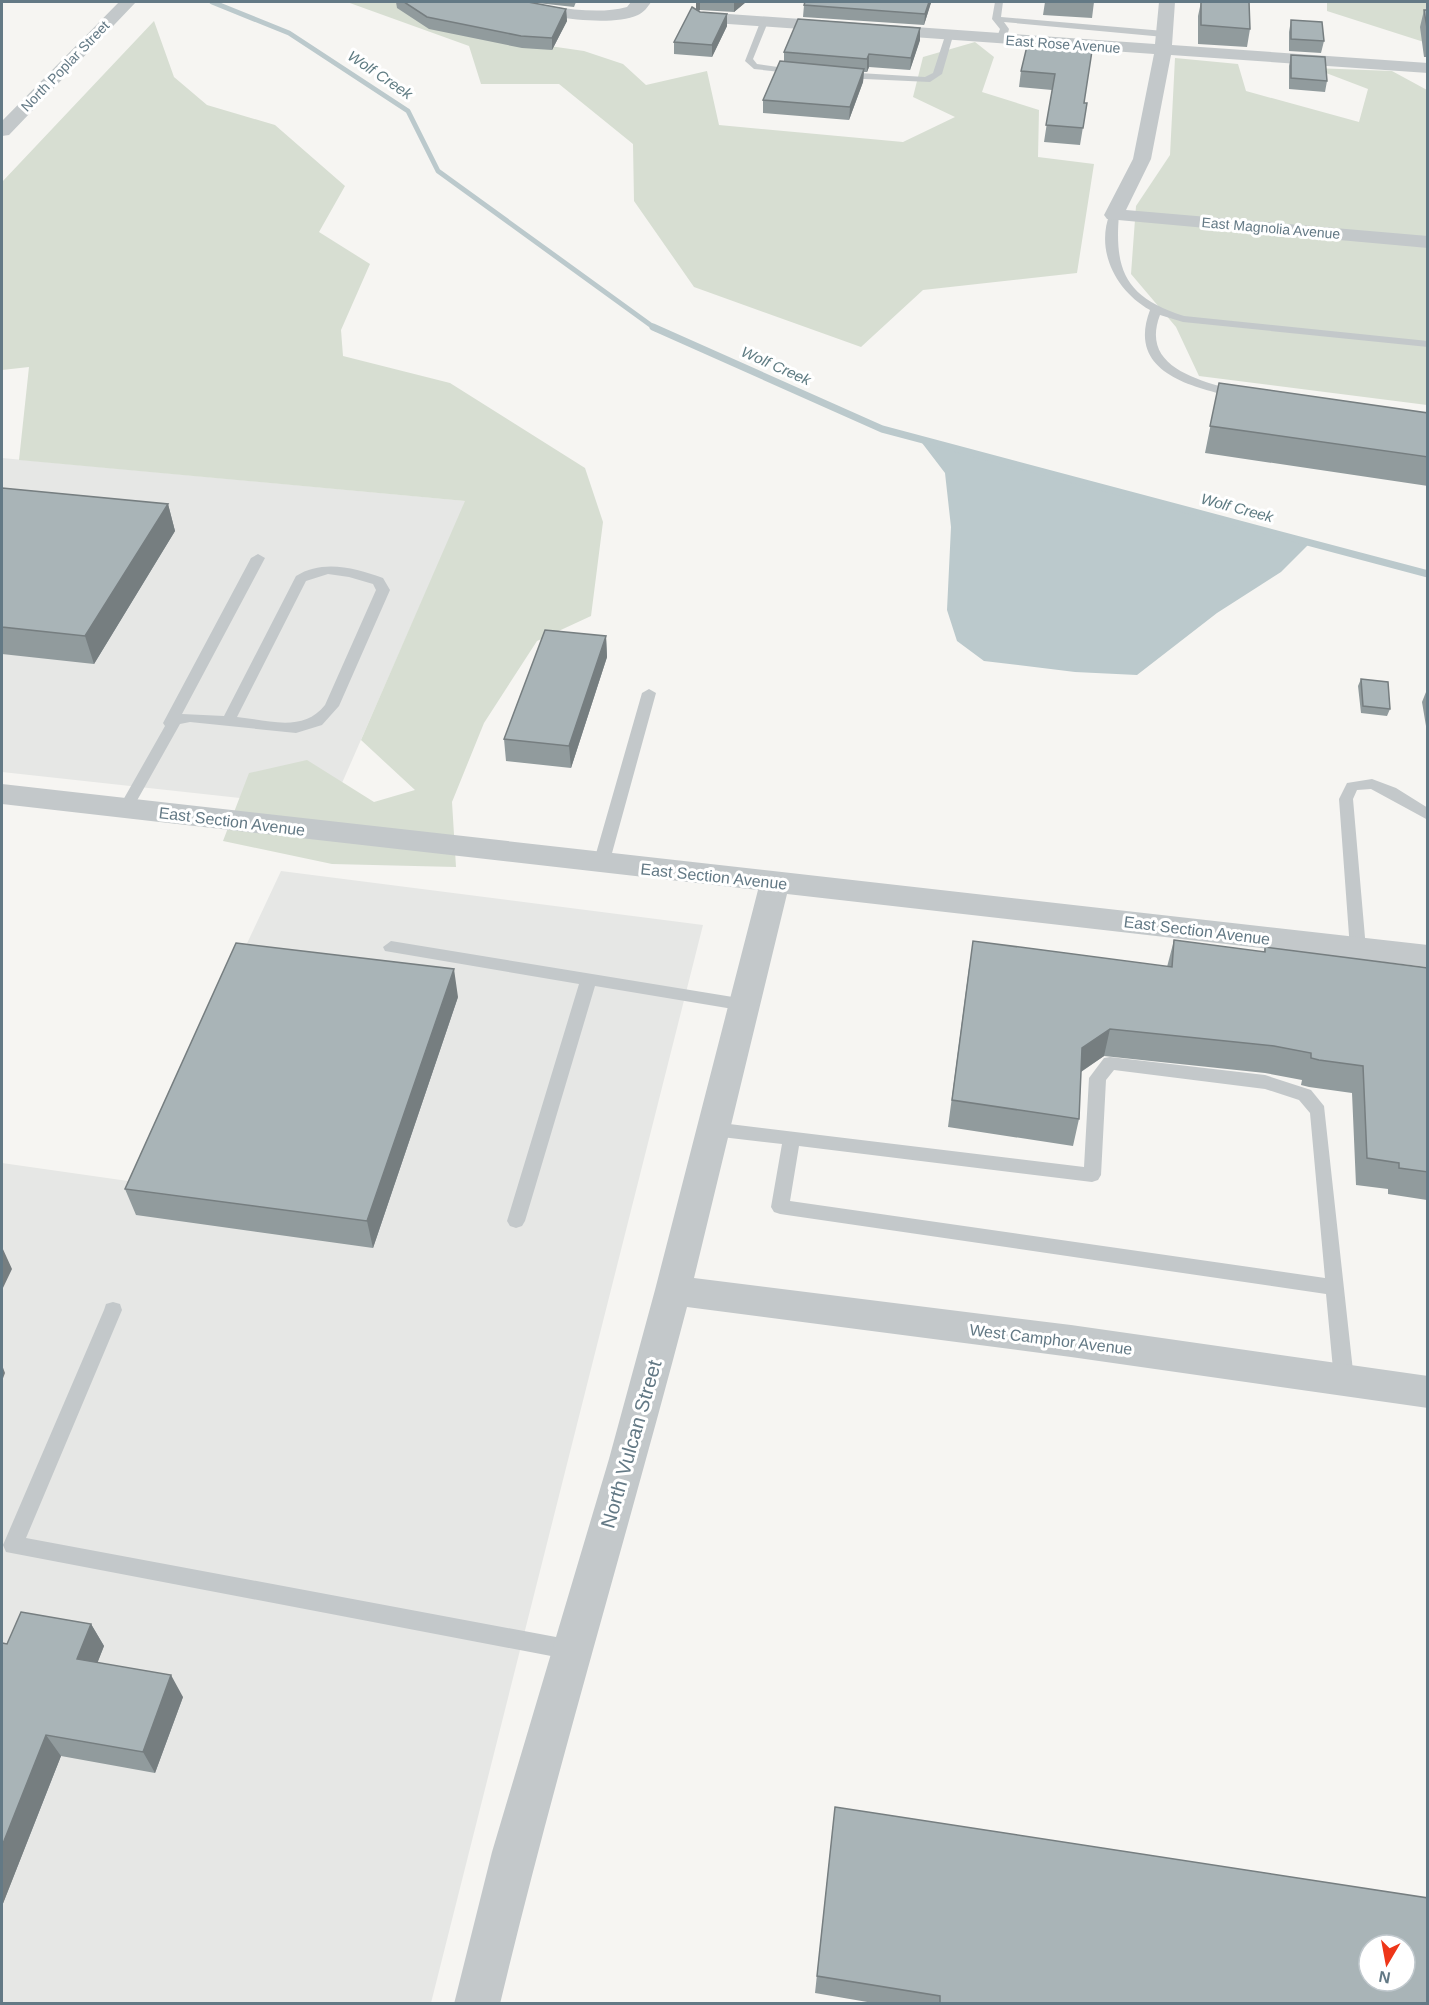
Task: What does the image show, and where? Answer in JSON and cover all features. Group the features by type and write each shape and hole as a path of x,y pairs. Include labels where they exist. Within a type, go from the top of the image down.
{"street":[{"name":"North Poplar Street","path":"2,130 128,2"},
{"path":"506,2 544,10 604,14 632,11 642,2"},
{"path":"1114,215 1142,159 1164,42 1167,2"},
{"name":"East Rose Avenue","path":"700,17 1001,40 1164,42 1428,68"},
{"name":"East Magnolia Avenue","path":"1114,215 1428,242"},
{"name":"East Section Avenue","path":"2,794 601,864 1428,956"},
{"name":"North Vulcan Street","path":"477,2004 513,1852 673,1290 776,882"},
{"name":"West Camphor Avenue","path":"673,1290 1071,1341 1428,1392"}],"lane":[{"path":"996,19 999,2"},
{"path":"996,19 1005,29 1001,40"},
{"path":"996,19 1164,42"},
{"path":"764,22 748,58 754,66 805,72"},
{"path":"828,74 927,80 938,74 949,36"},
{"path":"1114,215 1112,254 1121,280 1156,310 1183,319 1428,344"},
{"path":"1156,310 1147,326 1148,341 1159,361 1177,375 1211,389 1254,397"},
{"path":"125,809 258,558"},
{"path":"170,723 182,718 307,727 326,716 383,590 378,580 352,574 321,571 306,574 301,579 228,721"},
{"path":"601,864 649,693"},
{"path":"1358,949 1346,799 1352,786 1372,784 1391,792 1428,815"},
{"path":"391,947 745,1005"},
{"path":"516,1221 589,979"},
{"path":"713,1129 1092,1175 1098,1078 1110,1063 1265,1082 1305,1095 1318,1111 1344,1380"},
{"path":"792,1139 780,1207 1334,1287"},
{"path":"113,1310 13,1545 572,1650"}],"shaded area":[{"path":"347,2 441,2 515,41 584,51 623,64 646,85 707,71 719,125 903,142 955,117 913,97 923,57 975,42 994,57 982,92 1039,110 1038,157 1094,164 1077,273 923,290 861,347 694,287 634,201 633,144 559,84 481,84 469,46"},
{"path":"1327,2 1427,2 1427,43 1327,11"},
{"path":"154,21 174,77 207,105 275,125 345,186 319,232 370,264 341,330 343,356 450,383 585,468 603,522 591,616 537,641 484,723 452,802 456,867 332,864 223,841 249,773 307,760 374,802 415,790 361,740 465,501 19,460 29,367 2,370 2,182"},
{"path":"1175,58 1238,64 1246,91 1359,122 1368,89 1313,68 1392,71 1427,90 1427,405 1199,376 1176,327 1131,274 1136,206 1170,155"},
{"path":"919,439 1310,543 1281,572 1217,613 1137,675 1075,672 984,661 957,641 947,610 951,527 945,473"},
{"path":"2,458 466,501 331,808 2,772"},
{"path":"281,871 703,925 431,2003 2,2004 2,1163 135,1182"}],"building":[{"path":"404,2 528,2 566,9 552,38 521,36 427,17"},
{"path":"805,2 929,2 925,14 804,5"},
{"path":"1201,2 1249,2 1250,29 1201,25"},
{"path":"692,7 700,12 727,14 712,45 674,42"},
{"path":"1424,10 1428,10 1428,34"},
{"path":"798,19 920,28 911,58 869,54 867,59 784,52"},
{"path":"1291,20 1322,22 1324,41 1291,39"},
{"path":"1027,46 1092,51 1084,103 1087,103 1083,128 1046,125 1055,74 1021,71"},
{"path":"1291,55 1325,57 1327,81 1291,78"},
{"path":"780,61 864,69 850,107 763,100"},
{"path":"1219,383 1428,413 1428,457 1210,426"},
{"path":"2,488 168,504 85,636 2,627"},
{"path":"545,630 606,636 569,746 504,739"},
{"path":"1361,679 1388,682 1390,709 1363,706"},
{"path":"1174,940 1265,952 1265,947 1428,968 1428,1172 1399,1168 1399,1163 1367,1158 1363,1066 1319,1060 1311,1058 1311,1053 1274,1046 1110,1029 1082,1048 1079,1119 952,1100 973,941 1172,967"},
{"path":"236,943 454,969 367,1221 125,1189"},
{"path":"21,1612 91,1624 77,1659 171,1675 143,1752 46,1735 2,1846 2,1643 7,1644"},
{"path":"835,1807 1428,1898 1428,2004 940,2004 940,1996 817,1976"}],"waterway":[{"name":"Wolf Creek","path":"212,2 289,33 408,111 438,171 654,327"},
{"name":"Wolf Creek","path":"654,327 882,429 1428,574"}]}
